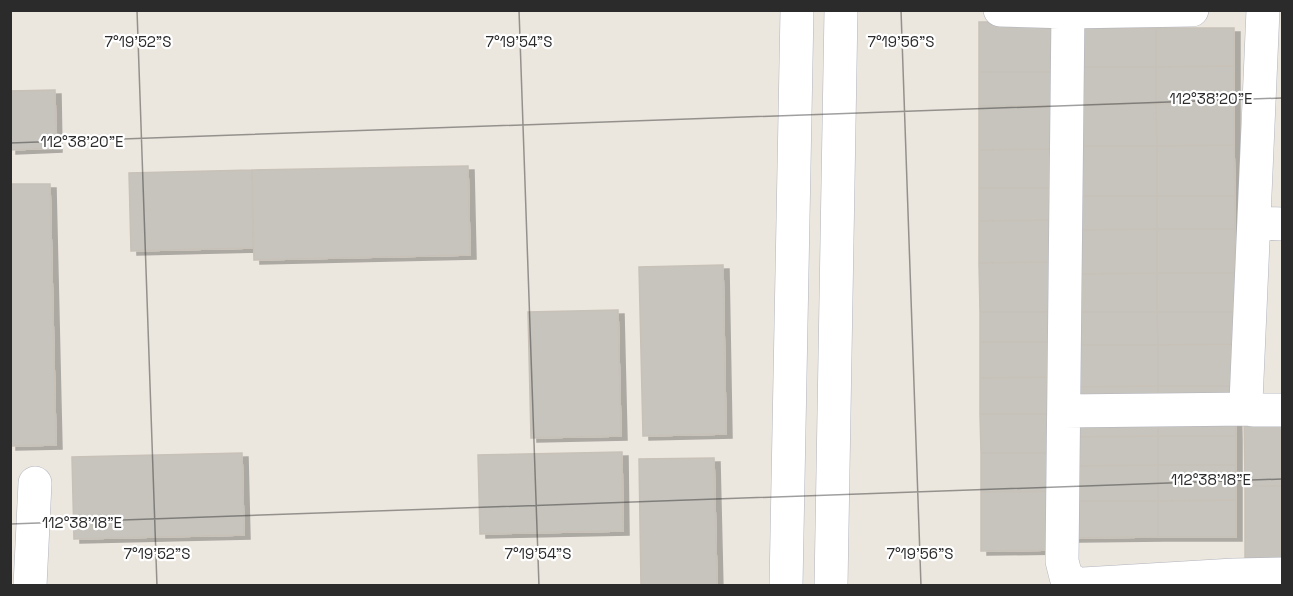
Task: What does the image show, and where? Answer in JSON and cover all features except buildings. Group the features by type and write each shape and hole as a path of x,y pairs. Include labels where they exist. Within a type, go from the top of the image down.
{"street":[{"path":"786,585 797,10"},
{"path":"831,585 841,10"},
{"path":"1000,10 1192,10"},
{"path":"1250,409 1246,399 1268,224 1263,10"},
{"path":"1068,11 1062,561 1066,577 1083,584 1282,574"},
{"path":"1064,411 1282,410"},
{"path":"30,585 35,483"}]}
